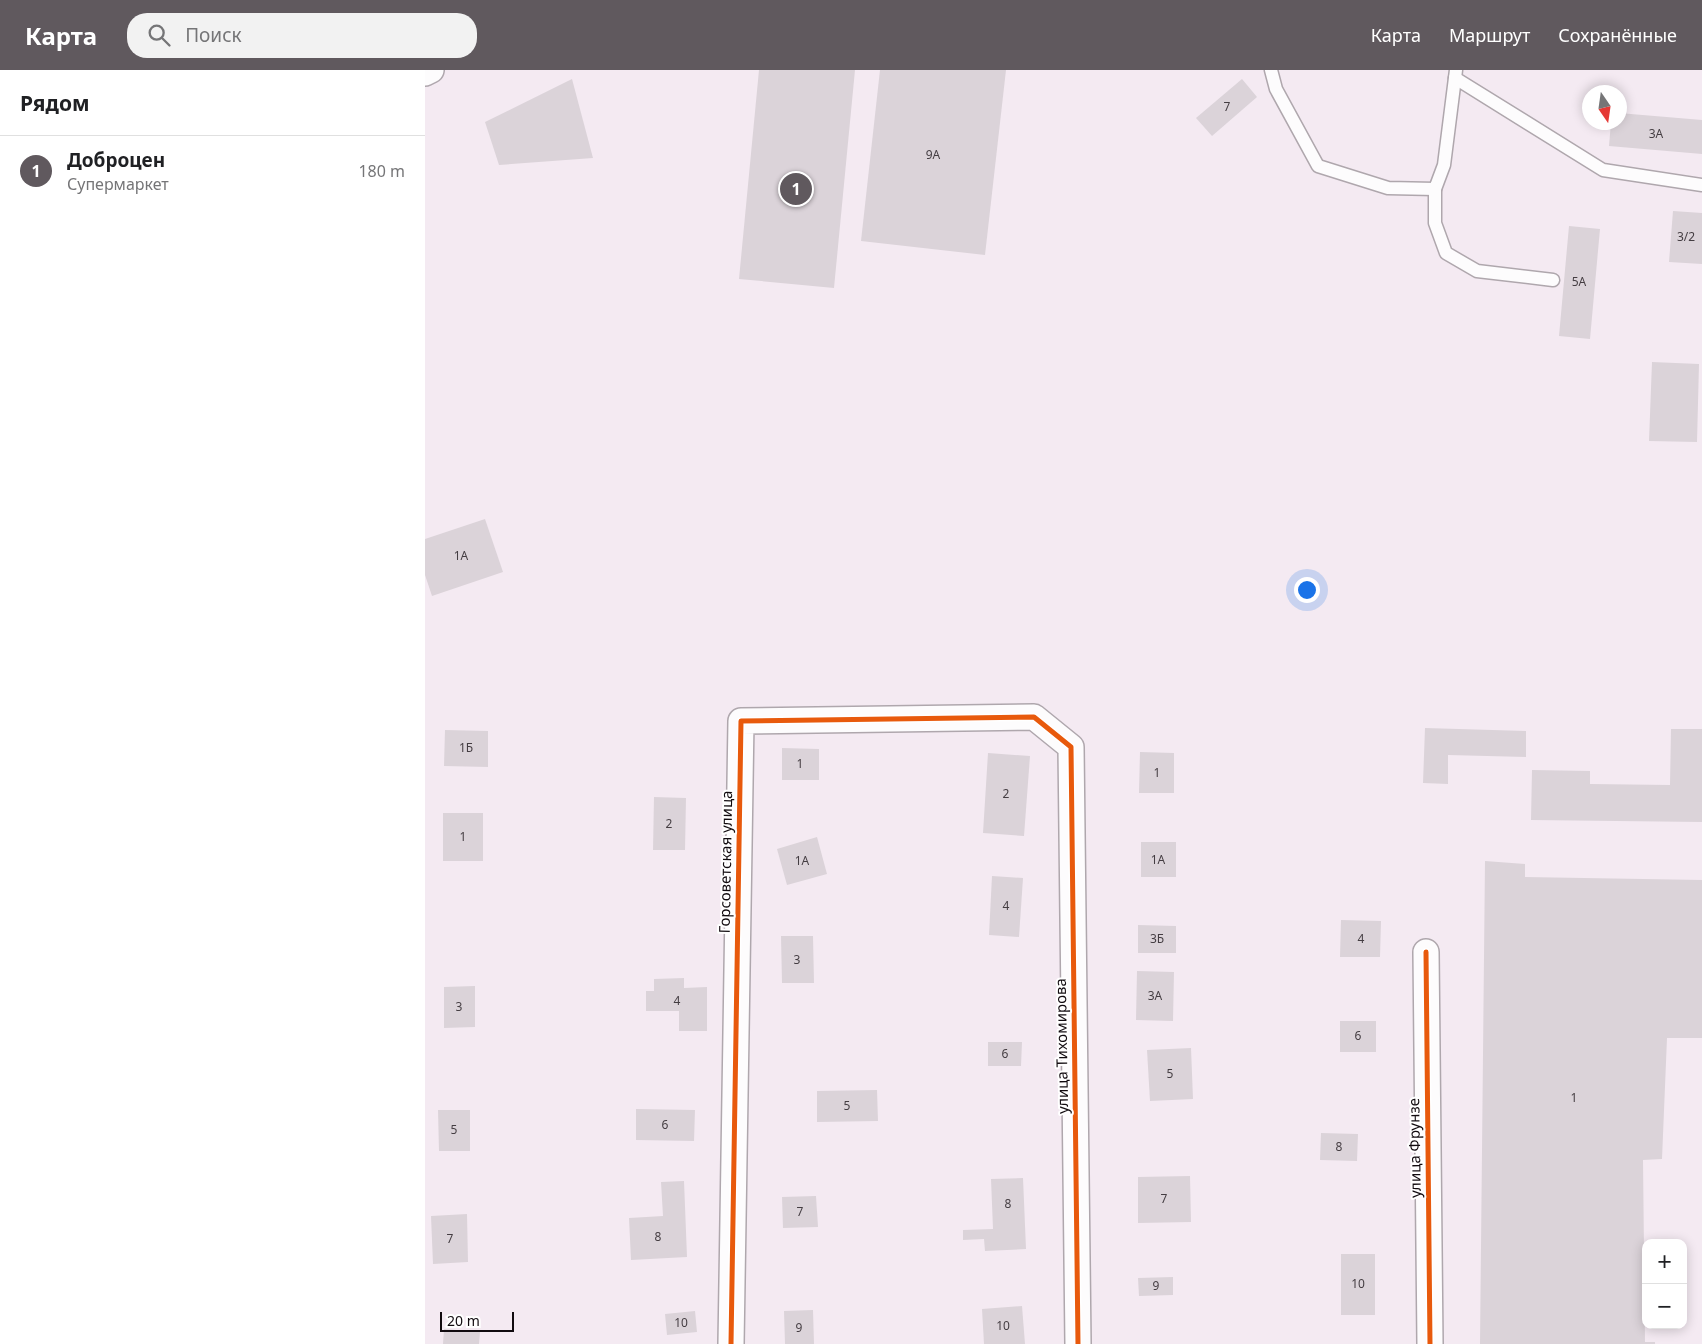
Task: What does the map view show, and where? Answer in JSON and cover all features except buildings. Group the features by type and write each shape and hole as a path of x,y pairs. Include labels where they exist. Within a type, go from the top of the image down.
{"street":[{"path":"425,73 431,70"},
{"name":"Горсоветская улица","path":"731,1344 741,721 1035,717 1071,747"},
{"name":"улица Тихомирова","path":"1071,747 1079,1344"},
{"name":"улица Фрунзе","path":"1426,952 1430,1344"}],"lane":[{"path":"1271,70 1276,89 1319,166 1388,188 1435,189"},
{"path":"1553,280 1477,271 1447,253 1435,223 1435,189 1444,165 1456,74 1603,170 1702,185"}],"cycle path":[{"path":"731,1344 741,721 1034,717 1071,747 1078,1344"},
{"path":"1426,952 1430,1344"}],"place":[{"name":"Доброцен","path":"796,189"}]}
